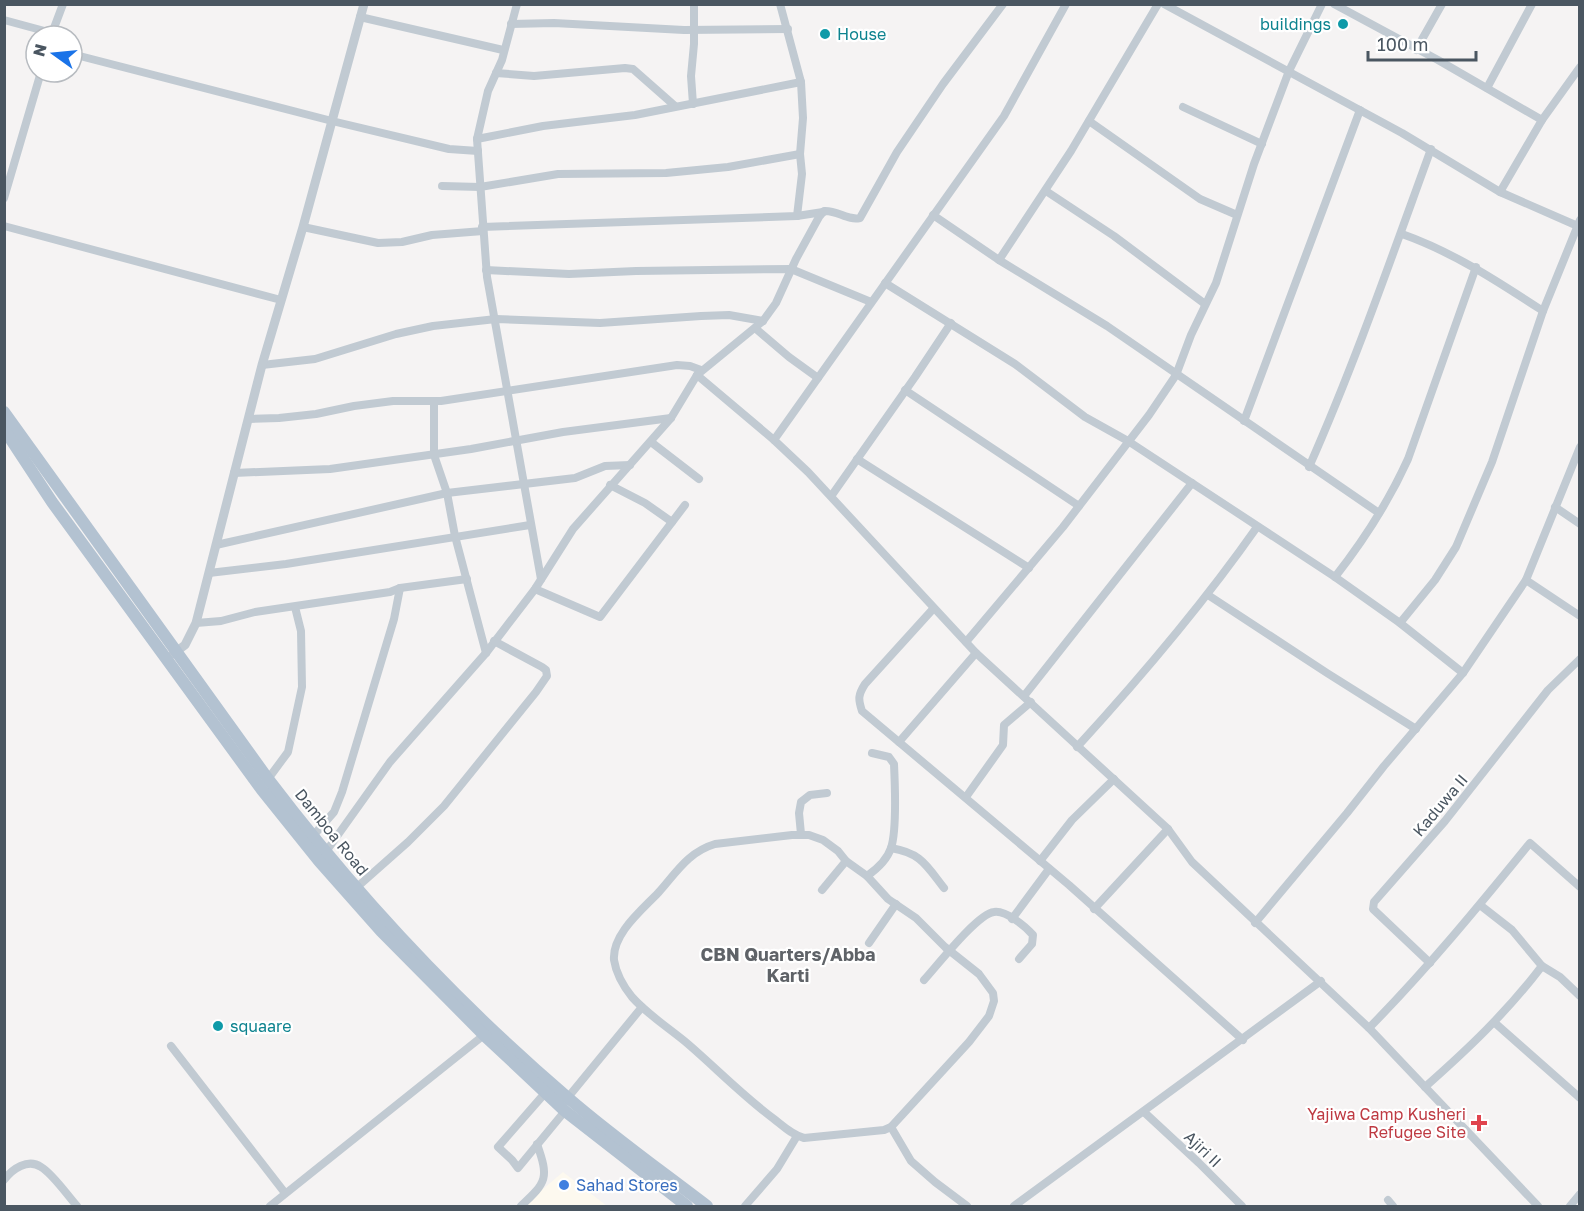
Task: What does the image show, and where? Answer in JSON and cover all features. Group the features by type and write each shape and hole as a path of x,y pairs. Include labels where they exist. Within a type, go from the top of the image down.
{"main road":[{"name":"Damboa Road","path":"4,412 10,431 52,502 113,572 262,790 319,861 381,931 484,1035 546,1092 707,1206"},
{"name":"Damboa Road","path":"172,656 312,837 356,888 564,1105 687,1206"}],"street":[{"path":"56,24 63,4"},
{"path":"172,656 184,645 196,623 262,365 303,227 364,4"},
{"path":"517,4 502,60 488,91 477,139 486,270 541,579"},
{"path":"693,104 691,76 694,4"},
{"path":"780,4 801,82 802,174 797,216"},
{"path":"303,227 378,243 402,242 432,235 483,229 797,216 824,211 852,219 860,218 897,152 943,84 1003,4"},
{"path":"774,440 1004,116 1066,4"},
{"path":"999,260 1046,191 1158,4"},
{"path":"1164,4 1431,149 1500,192 1578,224 1543,311 1492,462 1456,546 1435,580 1400,623"},
{"path":"966,642 1079,506 1176,375 1216,282 1289,71 1322,4"},
{"path":"1334,4 1542,120"},
{"path":"1416,50 1442,4"},
{"path":"1487,88 1532,4"},
{"path":"360,17 503,50"},
{"path":"4,20 24,26"},
{"path":"511,24 554,23 693,30 788,29"},
{"path":"84,57 449,149 478,151"},
{"path":"1500,192 1542,120 1580,67"},
{"path":"496,73 534,76 633,69 675,106"},
{"path":"477,139 543,126 635,115 801,82"},
{"path":"4,198 37,84"},
{"path":"1183,107 1262,144"},
{"path":"1244,421 1360,110"},
{"path":"1089,121 1200,199 1237,216"},
{"path":"1309,467 1334,411 1402,234 1431,149"},
{"path":"442,186 480,187 558,174 666,173 728,167 800,154"},
{"path":"1046,191 1114,236 1205,304"},
{"path":"325,853 390,762 486,653 535,589 573,529 671,418 699,372 763,321 776,303 791,269 824,211"},
{"path":"933,215 999,260 1107,326 1379,513"},
{"path":"4,226 281,300"},
{"path":"1402,234 1476,267 1543,311"},
{"path":"1335,576 1352,555 1394,489 1408,459 1476,267"},
{"path":"486,270 569,274 791,269 871,302"},
{"path":"885,283 1015,364 1085,417 1128,441 1335,576 1463,673"},
{"path":"262,365 315,359 396,334 433,326 496,319 600,323 729,315 763,321"},
{"path":"832,495 951,323"},
{"path":"755,328 818,378"},
{"path":"249,419 316,414 393,401 441,401 677,365 690,366 832,495 933,609 976,653 1168,829 1192,862 1369,1028 1538,1206"},
{"path":"905,390 1079,506"},
{"path":"434,401 434,454 447,493 455,536 486,653"},
{"path":"234,472 330,469 671,418"},
{"path":"651,442 699,479"},
{"path":"1255,923 1463,673 1527,580 1580,447"},
{"path":"857,459 1029,568"},
{"path":"216,545 447,493 574,478 605,466 630,465"},
{"path":"966,797 1004,745 1004,725 1027,699 1192,483"},
{"path":"610,485 645,502 672,522"},
{"path":"535,589 600,617 685,505"},
{"path":"1555,507 1580,524"},
{"path":"209,573 286,564 530,525"},
{"path":"1077,747 1208,595 1257,527"},
{"path":"196,623 221,621 255,612 467,579"},
{"path":"1527,580 1580,616"},
{"path":"312,837 334,812 342,792 394,619 400,588"},
{"path":"1208,595 1416,729"},
{"path":"268,779 288,752 302,687 301,631 295,607"},
{"path":"933,609 865,684 859,693 858,700 862,711 966,797 1243,1040"},
{"path":"356,888 444,806 547,676 546,670 542,667 494,641"},
{"path":"900,742 976,653"},
{"name":"Kaduwa II","path":"1430,963 1373,909 1374,902 1445,821 1548,690 1580,659"},
{"path":"867,876 879,867 891,848 894,764 889,757 872,753"},
{"path":"1040,861 1072,820 1114,779"},
{"path":"801,834 801,802 810,795 827,793"},
{"path":"1094,909 1168,829"},
{"path":"801,834 823,840 838,851 846,861 867,876 888,899 916,918 950,951 979,974 993,993 994,1001 989,1016 969,1042 891,1127 884,1130 804,1138 797,1136 755,1105 688,1044 642,1007 630,995 619,976 614,959 617,944 627,927 693,854 715,844 801,834"},
{"path":"1369,1028 1430,963 1530,843 1580,887"},
{"path":"891,848 913,853 944,888"},
{"path":"822,890 846,861"},
{"path":"1012,919 1049,869"},
{"path":"869,943 896,904"},
{"path":"1480,905 1512,930 1542,966 1560,977 1580,996"},
{"path":"924,980 983,916 993,912 1003,913 1033,935 1032,944 1019,959"},
{"path":"1425,1087 1495,1023 1542,966"},
{"path":"1014,1206 1321,981"},
{"path":"546,1092 498,1148 518,1168 564,1105 642,1007"},
{"path":"1495,1023 1580,1098"},
{"path":"270,1206 484,1035"},
{"path":"171,1046 285,1193"},
{"name":"Ajiri II","path":"1144,1112 1242,1206"},
{"path":"891,1127 911,1161 967,1206"},
{"path":"745,1206 777,1169 797,1136"},
{"path":"521,1206 541,1188 545,1167 537,1144"},
{"path":"4,1180 18,1166 30,1163 41,1166 77,1206"},
{"path":"1569,1206 1580,1194"}],"shaded area":[{"name":"Sahad Stores","path":"563,1172 607,1206 523,1206"}],"place":[{"name":"buildings","path":"1343,24"},
{"name":"House","path":"825,34"},
{"name":"squaare","path":"218,1026"},
{"name":"Yajiwa Camp Kusheri Refugee Site","path":"1479,1123"},
{"name":"Sahad Stores","path":"564,1185"}],"district":[{"name":"CBN Quarters/Abba Karti","path":"788,965"}]}
